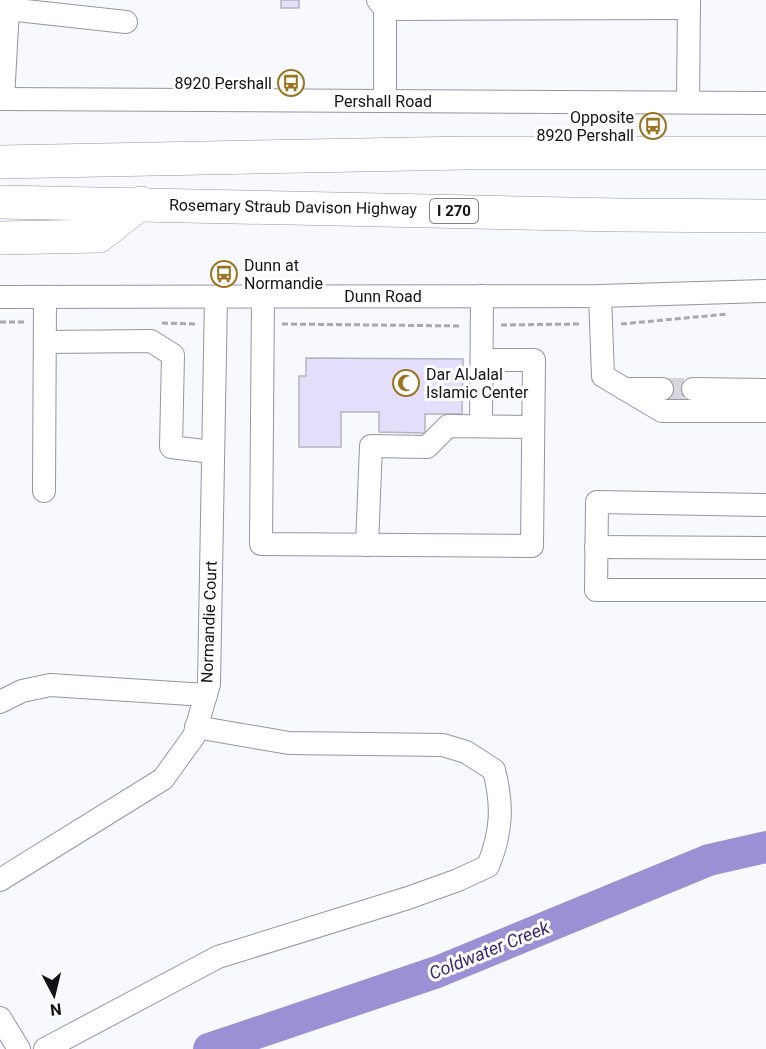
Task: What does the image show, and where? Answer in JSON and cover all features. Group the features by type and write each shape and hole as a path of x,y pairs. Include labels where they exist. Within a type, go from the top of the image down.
{"highway":[{"path":"0,162 466,153 766,153"},
{"name":"Rosemary Straub Davison Highway","path":"0,202 766,216"},
{"path":"0,238 99,236 141,203"}],"street":[{"path":"385,101 381,5 689,4 688,102"},
{"path":"2,99 4,9 126,22"},
{"name":"Pershall Road","path":"2,99 766,103"},
{"name":"Dunn Road","path":"0,297 600,296 766,291"},
{"path":"263,296 261,544 532,546 534,360 483,360"},
{"path":"481,426 482,296"},
{"path":"600,296 603,376 625,388 662,400 766,411"},
{"name":"Normandie Court","path":"0,880 163,779 194,736 209,684 216,297"},
{"path":"44,491 45,298"},
{"path":"45,342 150,341 165,348 174,355 171,447 212,452"},
{"path":"693,389 766,390"},
{"path":"368,545 371,446 427,447 448,426 533,427"},
{"path":"766,505 597,502 596,547 596,590 766,591"},
{"path":"596,547 766,548"},
{"path":"0,702 22,691 50,685 206,695"},
{"path":"45,1049 218,957 408,898 458,880 488,866 498,842 501,797 494,770 466,752 443,746 289,743 196,727"},
{"path":"0,1017 19,1049"}],"path":[{"path":"613,324 734,314"},
{"path":"0,322 30,322"},
{"path":"278,324 472,326"},
{"path":"499,325 584,324"}],"building":[{"path":"281,0 299,0 299,8 281,8"},
{"path":"306,358 463,359 462,414 425,414 425,433 379,432 379,412 341,412 341,447 299,447 299,376 306,376"}],"waterway":[{"name":"Coldwater Creek","path":"209,1049 437,972 709,860 766,847"}],"tunnel":[{"path":"662,389 693,389"}],"place":[{"name":"8920 Pershall","path":"291,83"},
{"name":"Opposite 8920 Pershall","path":"653,126"},
{"name":"Dunn at Normandie","path":"224,274"},
{"name":"Dar AlJalal Islamic Center","path":"406,383"}]}
